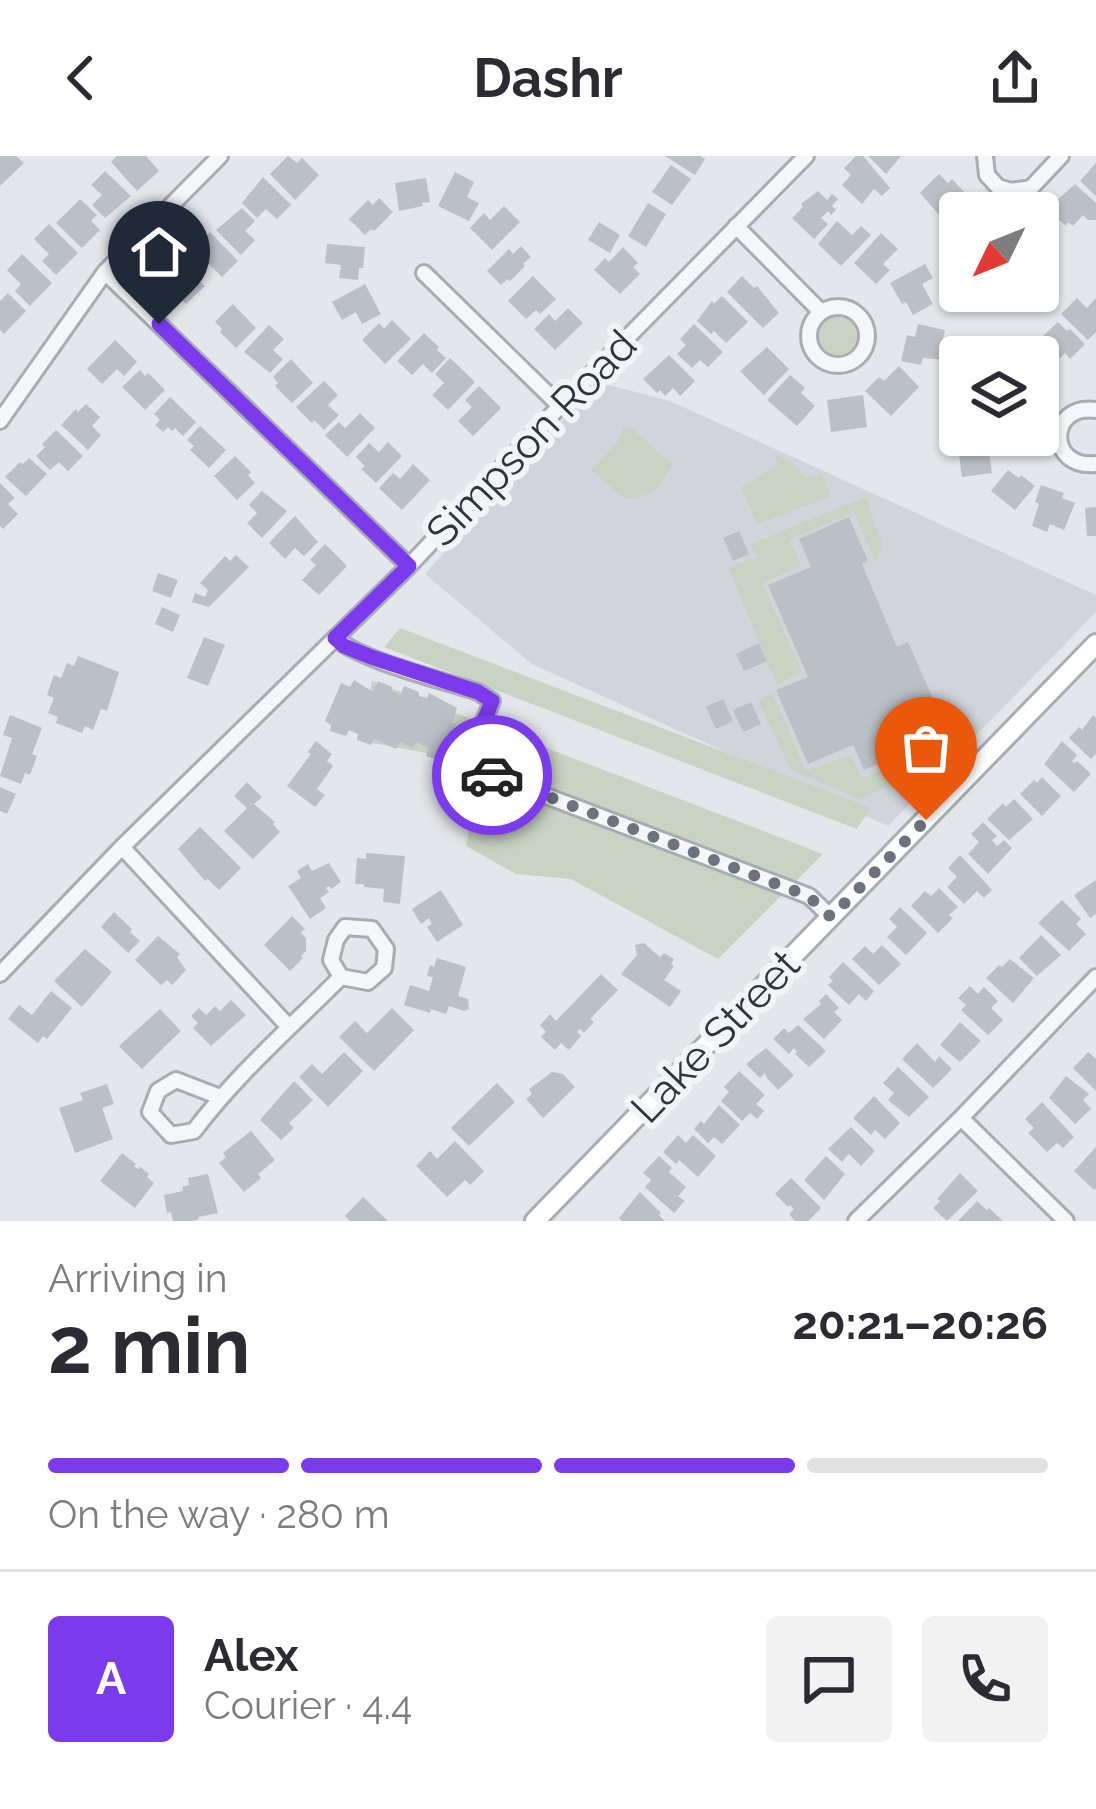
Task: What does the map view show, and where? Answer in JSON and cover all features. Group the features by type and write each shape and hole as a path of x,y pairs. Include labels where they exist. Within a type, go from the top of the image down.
{"street":[{"path":"0,421 105,272 220,156"},
{"name":"Simpson Road","path":"0,974 122,847 409,566 806,156"},
{"path":"985,156 987,176 1011,191 1031,188 1060,156"},
{"path":"736,226 821,312"},
{"path":"105,272 409,566"},
{"path":"424,273 560,406"},
{"path":"838,307 862,320 867,337 854,360 835,365 817,356 810,328 821,312 838,307"},
{"path":"1096,409 1071,414 1059,434 1067,457 1096,464"},
{"path":"335,638 363,654 478,692 492,701 475,755 482,772 808,896 831,917"},
{"name":"Lake Street","path":"535,1221 1096,644"},
{"path":"122,847 288,1026"},
{"path":"345,927 372,929 386,949 384,968 368,982 340,977 331,960 336,940 345,927"},
{"path":"856,1221 1096,976"},
{"path":"220,1097 176,1080 158,1090 150,1112 171,1135 194,1131 220,1097 340,977"},
{"path":"961,1118 1066,1221"}],"shaded area":[{"path":"597,382 670,401 1096,595 1096,612 888,826 532,664 425,574"}],"green space":[{"path":"838,317 852,322 857,336 852,350 838,355 824,350 819,336 824,322"},
{"path":"623,428 633,429 672,464 655,490 625,499 591,470 617,443"},
{"path":"777,455 806,478 822,474 831,497 757,524 741,487 773,468"},
{"path":"866,497 882,544 876,563 854,512 789,540 802,566 762,583 802,672 777,685 728,567 757,557 750,544"},
{"path":"400,628 871,808 857,829 384,647"},
{"path":"372,681 823,854 718,959 571,879 516,874 466,846 482,763 361,741"},
{"path":"772,693 806,771 851,755 862,778 892,767 898,783 859,799 790,769 758,700"}],"building":[{"path":"0,156 16,156 24,163 0,186"},
{"path":"117,156 146,156 159,171 137,191 111,162"},
{"path":"288,156 297,163 302,158 319,175 295,200 270,174"},
{"path":"665,156 700,156 705,159 695,175"},
{"path":"856,156 863,156 890,188 882,196 874,189 862,204 842,185 851,175 844,168"},
{"path":"868,156 901,156 886,174"},
{"path":"1096,163 1096,196 1080,181"},
{"path":"671,165 691,179 672,205 652,192"},
{"path":"105,171 131,196 105,218 92,205 102,195 91,185"},
{"path":"455,172 474,182 467,197 479,203 469,221 438,206"},
{"path":"939,174 964,192 939,192 939,215 920,193"},
{"path":"263,177 291,205 277,219 266,209 257,218 242,203"},
{"path":"426,178 430,202 399,211 395,183"},
{"path":"1075,184 1096,203 1096,220 1083,215 1073,226 1068,222 1066,226 1059,220 1059,198"},
{"path":"818,191 827,200 832,194 838,199 832,206 836,210 821,218 828,224 814,239 792,218"},
{"path":"379,198 393,212 365,235 349,219 368,200 373,205"},
{"path":"80,199 97,215 91,221 100,230 82,248 56,223"},
{"path":"648,203 666,214 646,247 628,236"},
{"path":"504,206 520,222 492,250 470,228 484,213 490,220"},
{"path":"242,208 255,221 245,231 255,240 241,255 216,230"},
{"path":"837,221 852,235 861,226 871,235 841,266 818,244"},
{"path":"599,222 620,235 610,253 588,240"},
{"path":"49,224 78,253 56,275 42,261 49,254 34,239"},
{"path":"210,232 238,261 222,277 208,263 201,269 187,254"},
{"path":"881,233 898,249 883,264 890,270 876,284 854,263"},
{"path":"327,244 365,247 358,280 339,278 341,265 325,263"},
{"path":"521,246 531,257 501,285 487,271 509,249 513,254"},
{"path":"623,247 638,263 633,267 640,274 620,294 594,270"},
{"path":"22,254 52,283 30,306 15,291 21,284 7,270"},
{"path":"925,264 933,278 922,284 933,304 913,315 890,283"},
{"path":"177,266 205,286 186,304 163,280"},
{"path":"533,276 556,299 540,314 536,310 526,319 508,301"},
{"path":"742,276 779,313 763,328 727,292"},
{"path":"365,284 381,314 362,324 356,312 342,320 332,302"},
{"path":"8,293 26,311 4,334 0,301"},
{"path":"722,296 748,322 726,343 697,321"},
{"path":"1077,298 1087,308 1096,298 1096,332 1088,340 1061,314"},
{"path":"233,304 256,328 236,348 215,322"},
{"path":"568,308 583,323 555,350 534,329 549,314 555,321"},
{"path":"392,320 411,339 385,364 362,340 379,323 384,329"},
{"path":"1058,322 1085,344 1070,359 1065,353 1059,359 1059,336 1043,336"},
{"path":"694,324 723,352 708,367 700,360 692,368 677,354 686,345 680,339"},
{"path":"918,324 945,330 939,336 939,359 923,358 921,365 901,361 907,335 915,337"},
{"path":"269,325 284,339 273,350 283,359 270,373 244,352"},
{"path":"424,333 446,358 432,373 423,364 412,375 397,361"},
{"path":"115,340 137,362 124,376 117,369 102,384 87,369"},
{"path":"767,347 789,369 764,395 740,371"},
{"path":"669,355 695,381 680,396 673,388 665,396 660,390 657,393 643,379"},
{"path":"450,358 475,382 448,410 432,395 444,383 435,374"},
{"path":"291,359 313,383 292,403 275,386 273,377"},
{"path":"899,366 919,387 891,416 865,391"},
{"path":"140,370 165,390 145,410 122,387"},
{"path":"790,375 815,406 797,426 767,400"},
{"path":"324,381 338,395 328,405 339,415 324,430 296,407"},
{"path":"479,386 501,408 473,436 458,421 472,407 465,400"},
{"path":"863,395 867,427 831,432 827,400"},
{"path":"170,397 196,422 183,436 175,428 163,432 155,425 160,420 154,414"},
{"path":"86,404 100,417 92,426 101,435 88,450 61,425"},
{"path":"360,413 375,428 347,457 325,435 339,422 345,428"},
{"path":"200,426 226,450 209,468 190,450 194,446 187,440"},
{"path":"56,430 83,456 68,471 59,462 50,470 36,456"},
{"path":"388,442 402,456 376,483 356,457 369,443 379,452"},
{"path":"235,456 255,483 237,500 214,476"},
{"path":"959,456 990,456 992,473 962,477"},
{"path":"29,458 47,474 26,496 5,477"},
{"path":"413,464 430,480 402,510 379,488 393,473 400,479"},
{"path":"1008,470 1035,486 1015,510 991,491"},
{"path":"0,483 15,498 8,504 18,514 3,529 0,526"},
{"path":"1041,485 1064,493 1062,498 1075,503 1064,530 1050,524 1047,532 1032,526"},
{"path":"262,491 287,511 262,538 247,523 257,513 249,505"},
{"path":"1096,507 1096,536 1087,536 1085,508"},
{"path":"295,516 318,542 304,556 295,548 285,559 269,543"},
{"path":"849,517 868,561 862,564 897,647 908,642 937,708 902,723 913,749 864,770 853,745 808,764 776,690 808,677 768,585 811,567 799,539"},
{"path":"739,531 749,554 733,561 723,538"},
{"path":"325,544 347,566 319,595 302,580 316,565 310,560"},
{"path":"236,555 249,567 209,607 192,602 195,593 205,597 208,590 200,583 225,556 230,561"},
{"path":"158,573 178,580 171,598 152,591"},
{"path":"162,607 180,615 173,632 155,624"},
{"path":"204,637 225,645 208,686 187,678"},
{"path":"759,643 767,661 744,671 736,654"},
{"path":"78,656 119,672 107,711 101,709 93,730 85,726 82,733 56,723 58,717 48,713 54,698 47,695 54,675 61,678 67,663 74,666"},
{"path":"354,680 373,692 378,681 400,695 404,686 457,708 452,723 456,724 440,761 426,756 429,748 416,742 413,748 400,742 396,749 374,739 371,745 357,740 358,734 349,730 346,736 330,731 325,721 341,683 350,687"},
{"path":"723,699 733,721 716,729 706,707"},
{"path":"751,702 761,724 743,732 733,710"},
{"path":"10,715 42,728 30,775 25,773 21,784 0,776 12,738 3,735"},
{"path":"1093,715 1096,754 1091,759 1069,738"},
{"path":"316,741 332,754 327,761 333,766 317,789 325,795 315,807 287,786"},
{"path":"1062,741 1077,755 1072,761 1091,774 1074,792 1044,764"},
{"path":"1042,777 1061,796 1042,816 1020,794"},
{"path":"247,782 262,797 254,804 280,832 253,859 224,831 247,808 234,796"},
{"path":"0,787 16,794 7,814 0,811"},
{"path":"1014,799 1033,819 1009,840 987,819"},
{"path":"983,822 997,836 992,840 997,846 1004,840 1012,848 988,874 968,854 979,842 971,834"},
{"path":"200,827 241,868 219,890 178,849"},
{"path":"366,853 405,856 400,904 383,902 384,889 355,884 357,858 366,859"},
{"path":"960,855 992,890 984,898 977,891 964,904 947,887 957,877 948,868"},
{"path":"329,863 341,882 326,888 329,892 320,898 326,908 310,919 288,886 301,878 297,871 308,864 312,871"},
{"path":"1096,880 1096,914 1090,918 1074,895"},
{"path":"939,888 958,907 938,933 911,906 925,891 931,896"},
{"path":"441,890 463,925 437,942 427,927 432,924 429,918 421,924 412,909"},
{"path":"1062,900 1081,919 1076,924 1086,934 1069,951 1038,923"},
{"path":"900,907 927,933 906,955 887,937 897,927 889,919"},
{"path":"114,912 140,941 128,953 101,927"},
{"path":"292,916 305,929 301,933 306,951 290,971 264,945"},
{"path":"1041,935 1061,955 1037,976 1019,958"},
{"path":"158,936 180,954 177,957 186,970 172,985 167,980 161,985 135,960"},
{"path":"644,943 660,957 664,953 674,959 664,980 681,991 670,1007 621,974 637,955 635,945"},
{"path":"882,945 901,964 879,985 852,959 865,946 873,954"},
{"path":"85,949 112,972 82,1007 54,981"},
{"path":"437,958 466,967 458,996 468,999 469,1009 449,1006 446,1014 404,1005 410,985 429,991 433,977 427,976"},
{"path":"1010,959 1034,978 1013,1003 986,978"},
{"path":"843,962 874,991 866,1001 859,994 849,1005 828,985"},
{"path":"601,974 618,990 590,1019 594,1022 584,1033 577,1032 581,1036 569,1050 561,1043 555,1050 541,1037 546,1032 540,1025 550,1014 556,1021"},
{"path":"970,986 978,994 984,987 998,1001 991,1008 1003,1020 988,1035 961,1010 966,1005 958,998"},
{"path":"51,991 72,1008 47,1039 43,1036 38,1043 8,1019 19,1005 32,1015"},
{"path":"826,994 839,1008 834,1012 842,1020 824,1039 803,1019"},
{"path":"231,1000 246,1015 211,1046 193,1028 198,1023 191,1016 199,1008 206,1015 215,1006 220,1011"},
{"path":"392,1008 414,1030 374,1071 339,1037 355,1021 367,1033"},
{"path":"160,1009 181,1031 142,1069 119,1046"},
{"path":"960,1022 981,1041 960,1062 940,1045"},
{"path":"798,1025 826,1051 809,1067 794,1048 789,1054 773,1039 784,1028 789,1033"},
{"path":"917,1043 935,1062 939,1056 952,1069 933,1088 902,1059"},
{"path":"766,1048 794,1075 778,1090 765,1073 760,1078 746,1064"},
{"path":"344,1052 363,1071 328,1107 299,1077 312,1064 322,1074"},
{"path":"1088,1052 1096,1059 1096,1091 1073,1068"},
{"path":"898,1067 929,1097 909,1117 888,1100 894,1093 883,1083"},
{"path":"739,1071 765,1095 756,1104 764,1111 757,1119 750,1113 742,1121 721,1101 729,1092 724,1087"},
{"path":"552,1072 563,1074 575,1087 543,1118 526,1099 532,1094 529,1089"},
{"path":"1066,1076 1089,1094 1083,1100 1091,1109 1075,1124 1049,1098"},
{"path":"294,1081 313,1100 289,1123 294,1128 281,1140 260,1120"},
{"path":"497,1083 515,1102 469,1146 451,1128"},
{"path":"107,1084 114,1104 102,1108 113,1139 75,1153 59,1108 83,1100 80,1093"},
{"path":"874,1096 900,1123 885,1139 875,1130 871,1135 853,1118"},
{"path":"1042,1102 1074,1137 1063,1148 1057,1143 1047,1152 1028,1133 1034,1128 1025,1119"},
{"path":"719,1105 740,1125 722,1144 714,1137 708,1143 694,1129"},
{"path":"851,1127 875,1151 861,1166 849,1154 842,1162 828,1149"},
{"path":"251,1131 275,1160 244,1192 219,1163 226,1157 223,1153"},
{"path":"678,1135 686,1143 693,1135 716,1156 698,1177 663,1152"},
{"path":"455,1141 484,1171 447,1197 416,1166 430,1151 437,1159"},
{"path":"1096,1147 1096,1188 1094,1190 1074,1171"},
{"path":"122,1153 154,1183 135,1208 100,1181"},
{"path":"659,1156 686,1187 678,1196 685,1201 674,1213 645,1187 651,1180 643,1173"},
{"path":"826,1156 845,1174 824,1200 804,1180"},
{"path":"960,1173 978,1191 947,1221 933,1208"},
{"path":"208,1174 218,1213 173,1221 164,1195 183,1191 188,1178"},
{"path":"791,1178 821,1208 808,1221 795,1221 789,1214 794,1209 775,1194"},
{"path":"640,1192 661,1213 665,1221 619,1218"},
{"path":"363,1197 388,1221 350,1221 345,1216"},
{"path":"977,1201 989,1208 1003,1221 958,1221"}],"way so far":[{"path":"492,775 808,896 831,917 926,820"}],"route":[{"path":"159,324 409,566 335,638 363,654 478,692 492,701 475,755 482,772 492,775"}]}
